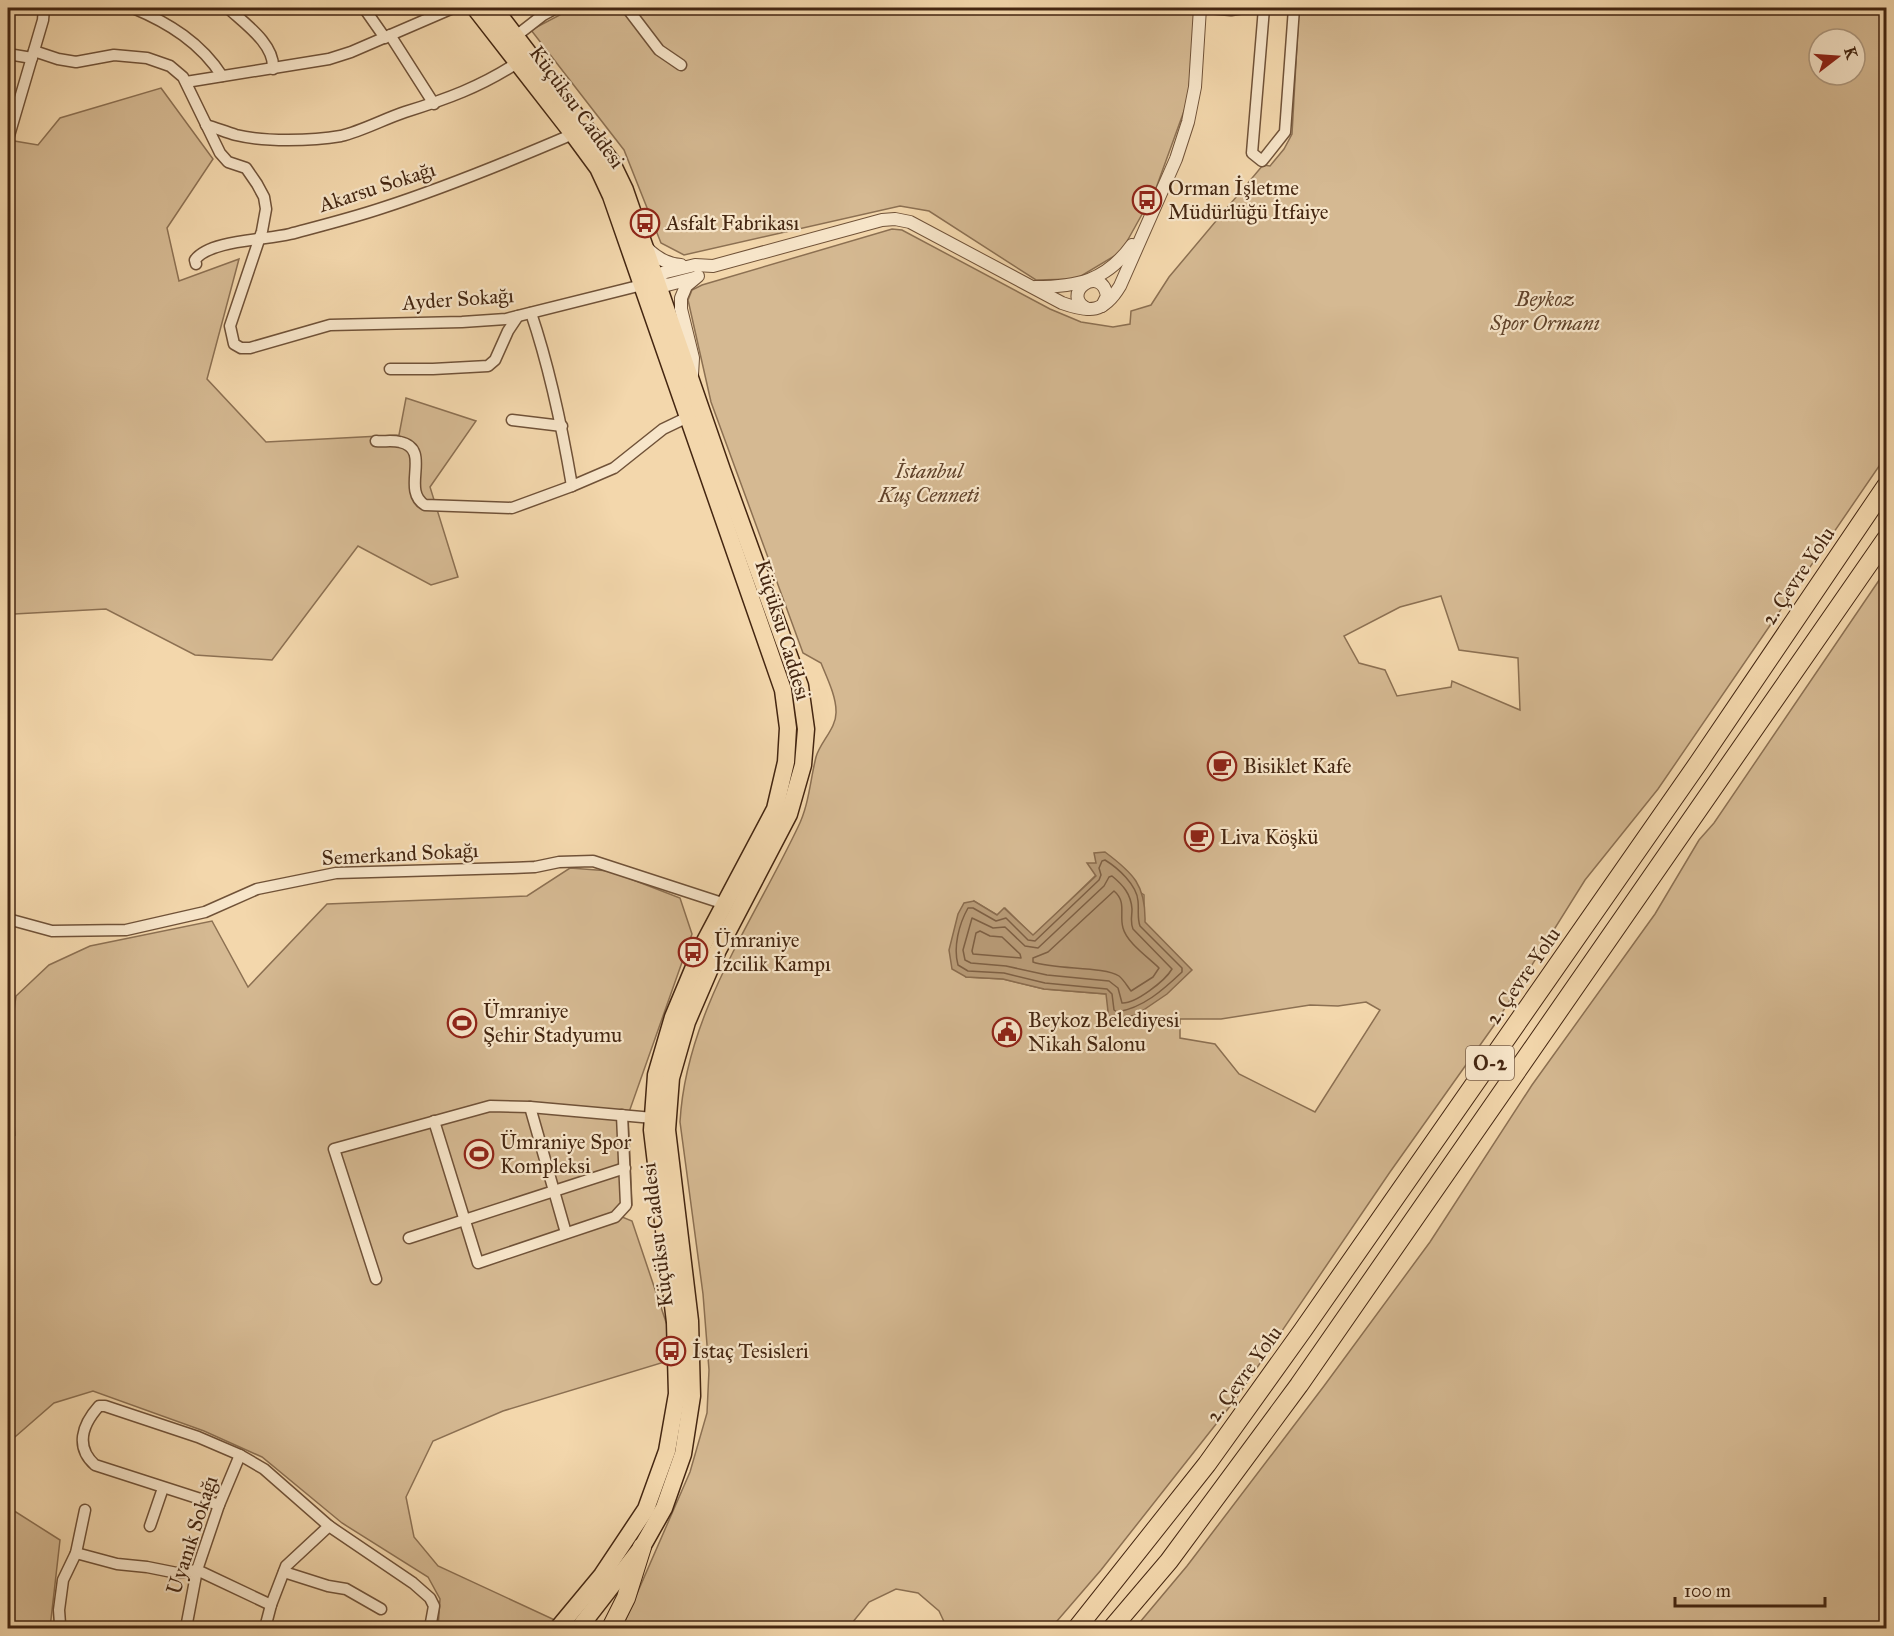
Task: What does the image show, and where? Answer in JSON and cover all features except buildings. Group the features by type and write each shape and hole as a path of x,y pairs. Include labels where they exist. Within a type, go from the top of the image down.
{"highway":[{"name":"2. Çevre Yolu","path":"1077,1629 1207,1464 1303,1330 1699,762 1887,486"},
{"name":"O-2","path":"1112,1629 1168,1561 1306,1375 1887,539"},
{"path":"610,1629 626,1598 642,1547"}],"main road":[{"name":"Küçüksu Caddesi","path":"475,8 510,41 611,161 625,190 644,245 649,283 692,382 715,472"},
{"name":"Küçüksu Caddesi","path":"494,8 510,41"},
{"name":"Küçüksu Caddesi","path":"523,58 598,168 617,213 628,220 647,275 688,417 715,472 800,686 806,729 803,765 789,814 771,831 732,907 718,950 687,1022 660,1118 667,1130 690,1321 692,1396 682,1410 646,1509 602,1575 558,1629"},
{"name":"Küçüksu Caddesi","path":"579,1629 642,1547 664,1508 683,1454 682,1410"}],"street":[{"path":"8,139 43,20 44,8"},
{"path":"133,8 150,15 198,45 222,76"},
{"path":"228,8 264,44 274,60 273,69"},
{"path":"364,8 387,36 434,104"},
{"path":"186,82 329,59 351,52 453,8"},
{"path":"510,41 556,8"},
{"path":"627,8 659,50 681,65"},
{"path":"649,283 663,273 696,271 882,220 895,219 910,222 1062,303 1083,310 1097,308 1114,296 1120,286 1176,159 1188,122 1195,87 1200,8"},
{"path":"1208,8 1231,10 1244,8"},
{"path":"1264,8 1252,153 1263,160 1286,132 1294,8"},
{"path":"8,54 33,55 76,62 114,55 147,58 170,66 186,82 220,153 228,162 246,168 264,197 266,209 259,240"},
{"path":"206,124 238,135 280,139 309,139 343,135 476,88 523,58"},
{"name":"Akarsu Sokağı","path":"196,264 195,260 198,255 208,250 279,237 381,209 517,158 573,134"},
{"path":"1097,308 1084,307 1078,299 1079,290 1117,263 1143,230"},
{"name":"Ayder Sokağı","path":"259,240 230,326 234,344 241,348 250,348 330,325 506,319 649,283"},
{"path":"644,245 653,254 673,265 696,271"},
{"path":"692,382 693,358 681,309 681,298 696,271"},
{"path":"1032,287 1061,287 1098,282 1104,288 1107,296 1097,308"},
{"path":"531,313 544,352 562,426 572,486"},
{"path":"390,369 488,366 495,360 508,331 518,316"},
{"path":"376,441 400,442 412,449 417,458 413,485 419,502 425,505 512,508 614,468 663,429 688,417"},
{"path":"512,420 562,426"},
{"name":"Semerkand Sokağı","path":"8,920 52,931 126,930 205,912 257,889 336,873 535,867 559,862 593,861 732,907"},
{"path":"376,1279 334,1149 490,1106 530,1107 660,1118"},
{"path":"530,1107 566,1233"},
{"path":"434,1121 478,1263 615,1217 626,1205 622,1115"},
{"path":"409,1238 625,1168"},
{"path":"219,1506 95,1465 86,1456 82,1436 93,1413 99,1406 105,1406 198,1437 240,1455 264,1469 329,1526 413,1582 430,1598 434,1606 429,1629"},
{"name":"Uyanık Sokağı","path":"186,1629 197,1570 219,1506 240,1455"},
{"path":"150,1526 163,1488"},
{"path":"63,1629 60,1624 59,1610 63,1580 76,1553 85,1510"},
{"path":"265,1629 271,1605 286,1566 329,1526"},
{"path":"76,1553 117,1564 177,1573 197,1570 271,1605"},
{"path":"284,1572 328,1586 346,1589 381,1609"}],"green space":[{"path":"573,8 1196,8 1188,100 1155,191 1121,252 1076,279 1036,280 929,211 900,206 684,255 661,243 624,150 531,30"},
{"name":"Beykoz Spor Ormanı","path":"1299,8 1886,8 1886,456 1658,789 1585,880 1495,1024 1390,1172 1235,1400 1101,1570 1051,1628 947,1628 939,1611 918,1593 896,1589 869,1602 848,1628 622,1628 690,1472 707,1413 709,1370 703,1294 680,1122 685,1082 708,1006 742,934 802,819 816,757 836,717 833,693 821,663 803,653 711,402 688,300 692,290 702,285 892,229 902,230 1050,309 1081,322 1113,327 1130,324 1131,311 1151,305 1169,277 1263,165 1270,166 1284,149 1292,134","holes":["1441,596 1459,650 1518,658 1520,710 1452,681 1451,687 1397,696 1385,670 1359,663 1344,636 1400,607","1096,863 1144,895 1144,922 1106,994 1044,989 1003,979 966,977 974,901 997,915 1005,908 1033,936 1096,875","1366,1002 1380,1010 1315,1112 1239,1074 1215,1044 1180,1038 1180,1019 1221,1019 1310,1005 1338,1006"]},
{"path":"161,88 213,159 167,228 179,281 239,259 207,379 266,442 399,435 406,398 476,421 430,487 458,577 431,585 358,546 272,660 195,655 106,609 14,614 8,612 8,140 38,145 60,118"},
{"path":"1886,570 1886,1628 1135,1628 1187,1566 1430,1242 1532,1085 1655,914 1699,840 1714,823"},
{"path":"570,868 610,871 680,898 692,934 628,1115 632,1205 622,1217 632,1221 670,1334 671,1360 503,1411 433,1441 406,1497 414,1537 438,1566 557,1621 551,1628 438,1628 440,1599 428,1577 342,1523 262,1457 204,1431 93,1391 54,1403 8,1443 8,1133 15,1135 8,1053 16,996 49,965 90,946 212,921 248,987 327,904 527,896"},
{"path":"8,1507 60,1540 50,1628 8,1628"}],"water":[{"path":"1105,852 1136,881 1143,898 1145,922 1192,970 1167,994 1136,1015 1109,1020 1106,994 1044,989 1003,979 966,977 952,969 949,950 958,914 964,903 974,901 997,915 1004,908 1033,935 1096,876 1087,863 1096,863 1094,853"}],"place":[{"name":"Orman İşletme Müdürlüğü İtfaiye","path":"1147,200"},
{"name":"Asfalt Fabrikası","path":"645,223"},
{"name":"Bisiklet Kafe","path":"1222,766"},
{"name":"Liva Köşkü","path":"1199,837"},
{"name":"Ümraniye İzcilik Kampı","path":"693,952"},
{"name":"Ümraniye Şehir Stadyumu","path":"462,1023"},
{"name":"Beykoz Belediyesi Nikah Salonu","path":"1007,1032"},
{"name":"Ümraniye Spor Kompleksi","path":"479,1154"},
{"name":"İstaç Tesisleri","path":"671,1351"}],"park label":[{"name":"İstanbul Kuş Cenneti","path":"929,483"}]}
